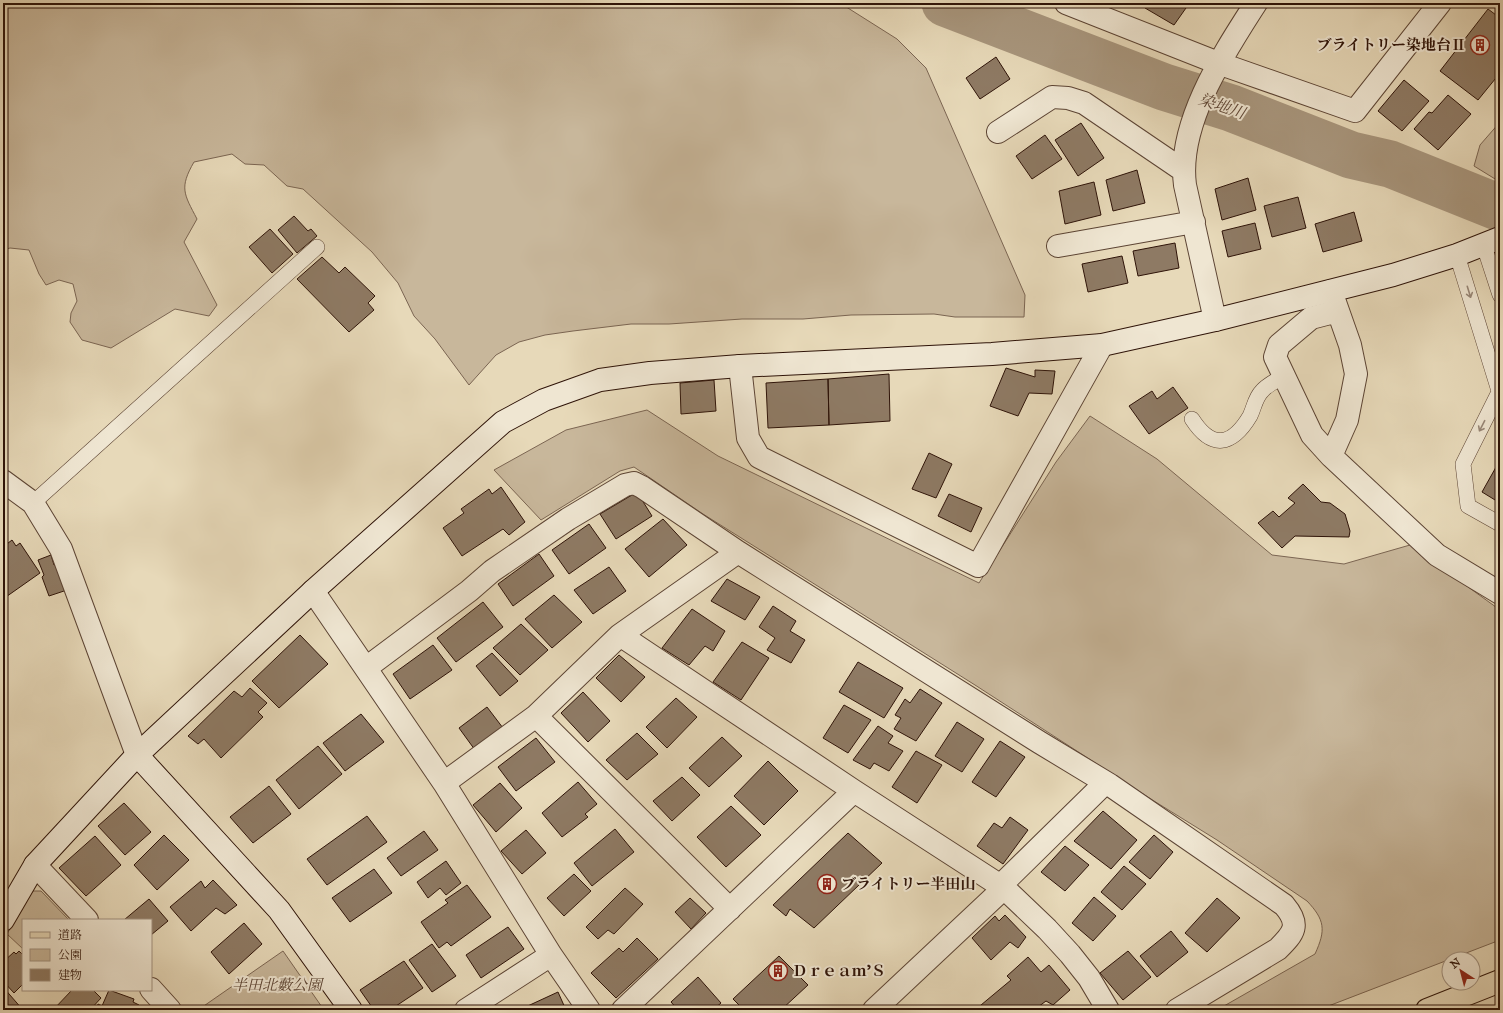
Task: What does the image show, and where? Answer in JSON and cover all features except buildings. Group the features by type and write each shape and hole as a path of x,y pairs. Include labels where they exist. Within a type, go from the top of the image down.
{"main road":[{"path":"1427,1010 1500,981"}],"street":[{"path":"1066,3 1213,72 1356,111 1440,3"},
{"path":"1215,320 1184,172 1188,137 1213,72 1256,3"},
{"path":"998,132 1052,97 1068,98 1084,103 1184,172"},
{"path":"1058,246 1194,222"},
{"path":"1494,241 1457,255 1394,275 1335,301 1311,318 1279,345 1275,357 1285,375 1299,410 1312,435 1331,456 1437,555 1500,593"},
{"path":"3,920 35,864 137,755 313,591 503,422 544,400 600,380 650,373 740,366 992,354 1102,345 1215,320 1335,301"},
{"path":"1331,456 1347,420 1356,374 1350,345 1335,301"},
{"path":"740,366 748,438 759,457 978,566 1102,345"},
{"path":"3,481 33,503 62,549 137,755 279,910 351,1010"},
{"path":"366,668 469,591 492,571 568,519 626,485 634,483 738,552 1187,836 1284,905 1291,913 1295,923 1293,932 1278,949 1176,1010"},
{"path":"444,783 536,716 620,635 738,552"},
{"path":"313,591 444,783 552,955 589,1010"},
{"path":"620,635 854,792 1002,887 1047,929 1070,954 1088,978 1108,1010"},
{"path":"536,716 730,909"},
{"path":"874,1010 1002,887 1105,783"},
{"path":"623,1010 854,792"},
{"path":"35,864 85,919"},
{"path":"466,1010 552,955"},
{"path":"152,990 170,1010"}],"lane":[{"path":"1494,241 1500,294"},
{"path":"33,503 317,247"},
{"path":"1457,255 1500,390 1463,464 1468,506 1500,524"},
{"path":"1192,419 1198,428 1209,439 1220,441 1229,438 1250,415 1254,403 1262,391 1285,375"}],"green space":[{"path":"3,3 840,3 897,39 926,68 1025,295 1024,317 955,317 934,314 851,315 803,319 742,319 669,324 631,324 573,331 545,335 519,342 496,355 469,385 435,339 414,316 398,283 372,252 303,189 287,186 264,165 245,164 232,154 194,162 186,178 185,185 186,197 197,219 184,242 217,305 209,316 175,309 111,348 82,340 70,322 71,313 77,301 73,284 59,280 46,285 39,274 29,250 10,248 3,250"},
{"path":"1500,122 1500,182 1474,166 1480,145"},
{"path":"647,410 718,456 979,583 1056,462 1090,416 1157,459 1272,555 1344,564 1410,545 1500,610 1500,940 1471,951 1441,951 1441,963 1318,1010 1217,1010 1315,954 1321,938 1322,926 1317,914 1307,901 1217,840 975,685 703,514 634,467 620,471 541,520 494,470 566,430"},
{"path":"32,891 41,891 68,919 22,919 22,948 7,934"},
{"name":"半田北藪公園","path":"283,951 324,1010 198,1010"}],"waterway":[{"name":"染地川","path":"945,3 1164,87 1231,108 1351,155 1390,164 1500,208"}],"place":[{"name":"ブライトリー染地台Ⅱ","path":"1480,45"},
{"name":"ブライトリー半田山","path":"827,884"},
{"name":"Ｄｒｅａｍ’Ｓ","path":"778,971"}]}
